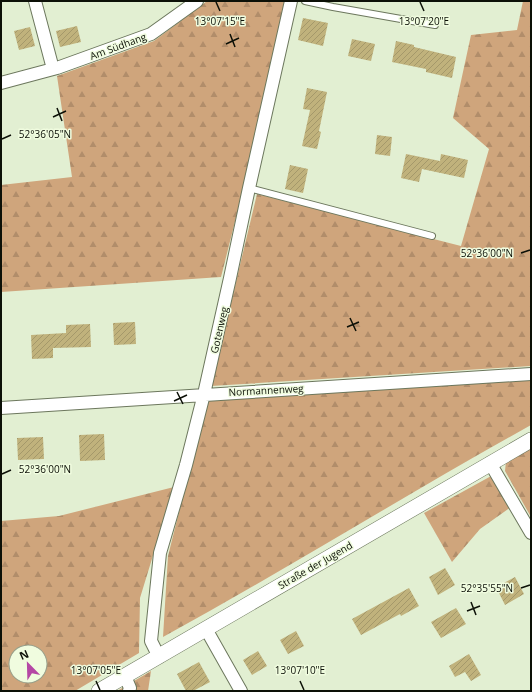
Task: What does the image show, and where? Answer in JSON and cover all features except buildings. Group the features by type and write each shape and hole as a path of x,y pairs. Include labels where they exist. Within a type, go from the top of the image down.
{"street":[{"path":"35,1 53,69"},
{"name":"Am Südhang","path":"1,83 53,69 151,34 197,1"},
{"name":"Gotenweg","path":"159,657 151,641 160,553 186,465 204,394 291,1"},
{"name":"Normannenweg","path":"1,408 531,374"},
{"name":"Straße der Jugend","path":"99,691 531,440"},
{"path":"490,463 531,533"},
{"path":"206,629 241,691"},
{"path":"125,676 130,688 129,691"}],"lane":[{"path":"305,1 435,25"},
{"path":"249,188 432,236"}],"green space":[{"path":"207,1 285,1 243,190 221,277 1,292 1,185 72,177 57,76 154,41"},
{"path":"523,1 531,1 531,366 211,386 257,194 461,246 489,149 453,118 471,35 517,30"},
{"path":"531,380 531,425 163,637 168,556 205,400"},
{"path":"531,446 531,517 505,471 506,461"},
{"path":"493,475 511,507 480,529 452,562 424,513"},
{"path":"174,487 140,598 139,653 75,691 1,691 1,521 59,516"},
{"path":"151,671 148,691 117,691"}]}
